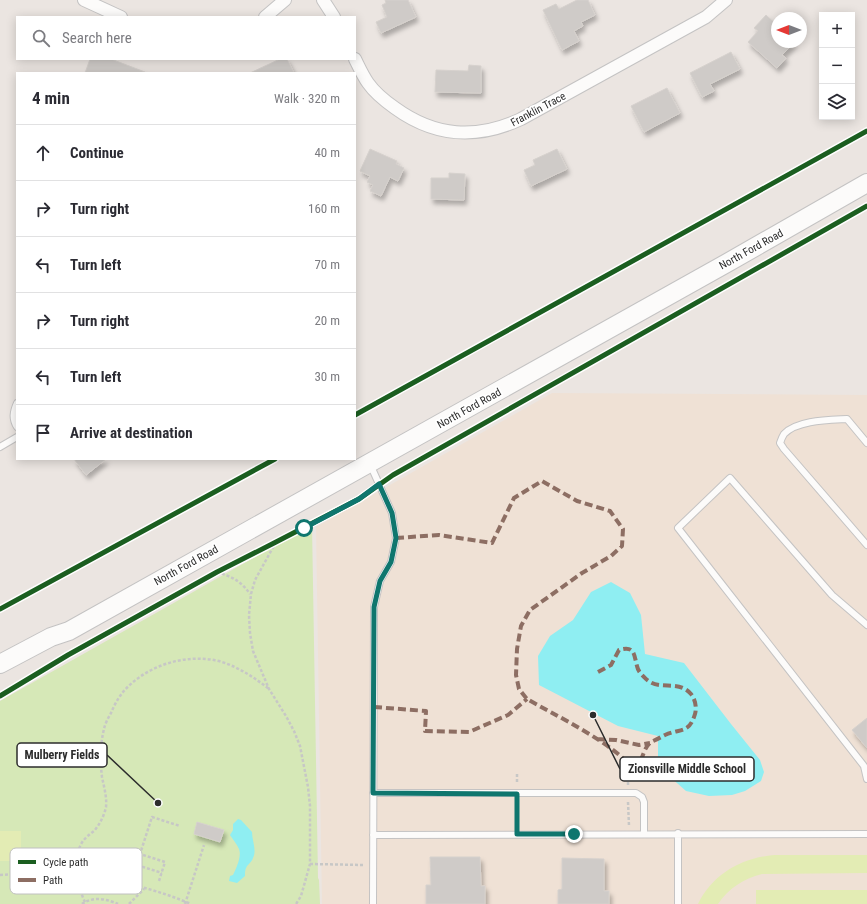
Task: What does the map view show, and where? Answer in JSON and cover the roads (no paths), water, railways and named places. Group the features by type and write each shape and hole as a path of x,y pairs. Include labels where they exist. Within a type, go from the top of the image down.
{"main road":[{"name":"North Ford Road","path":"0,664 51,637 69,631 727,263 867,182"},
{"name":"North Ford Road","path":"0,677 56,645 69,631"}],"street":[{"path":"84,0 120,16"},
{"path":"266,16 285,0"},
{"path":"323,0 333,16"},
{"name":"Franklin Trace","path":"356,60 368,83 380,97 405,116 418,123 448,132 465,133 482,131 503,127 521,119 706,17 726,0"}],"lane":[{"path":"16,405 13,416 16,424"},
{"path":"867,443 847,419 820,420 801,425 783,435 780,443 867,545"},
{"path":"0,447 16,438"},
{"path":"370,463 392,513 396,538 391,562 380,581 374,607 373,904"},
{"path":"867,625 832,594 730,478 678,528 864,766 867,779"},
{"path":"373,793 636,793 642,797 644,802 644,834"},
{"path":"373,835 678,833 867,834"},
{"path":"678,833 678,904"}],"water":[{"path":"611,582 630,593 641,615 645,654 684,663 760,760 764,772 761,781 745,791 732,795 709,796 686,791 669,776 658,760 658,736 618,726 539,685 538,656 550,636 573,620 591,592"},
{"path":"238,819 241,820 252,832 255,852 252,861 246,869 245,876 237,883 229,881 230,876 233,875 236,869 240,855 238,847 230,835 233,830 233,824"}],"place":[{"name":"Zionsville Middle School","path":"593,715"},
{"name":"Mulberry Fields","path":"158,803"}]}
